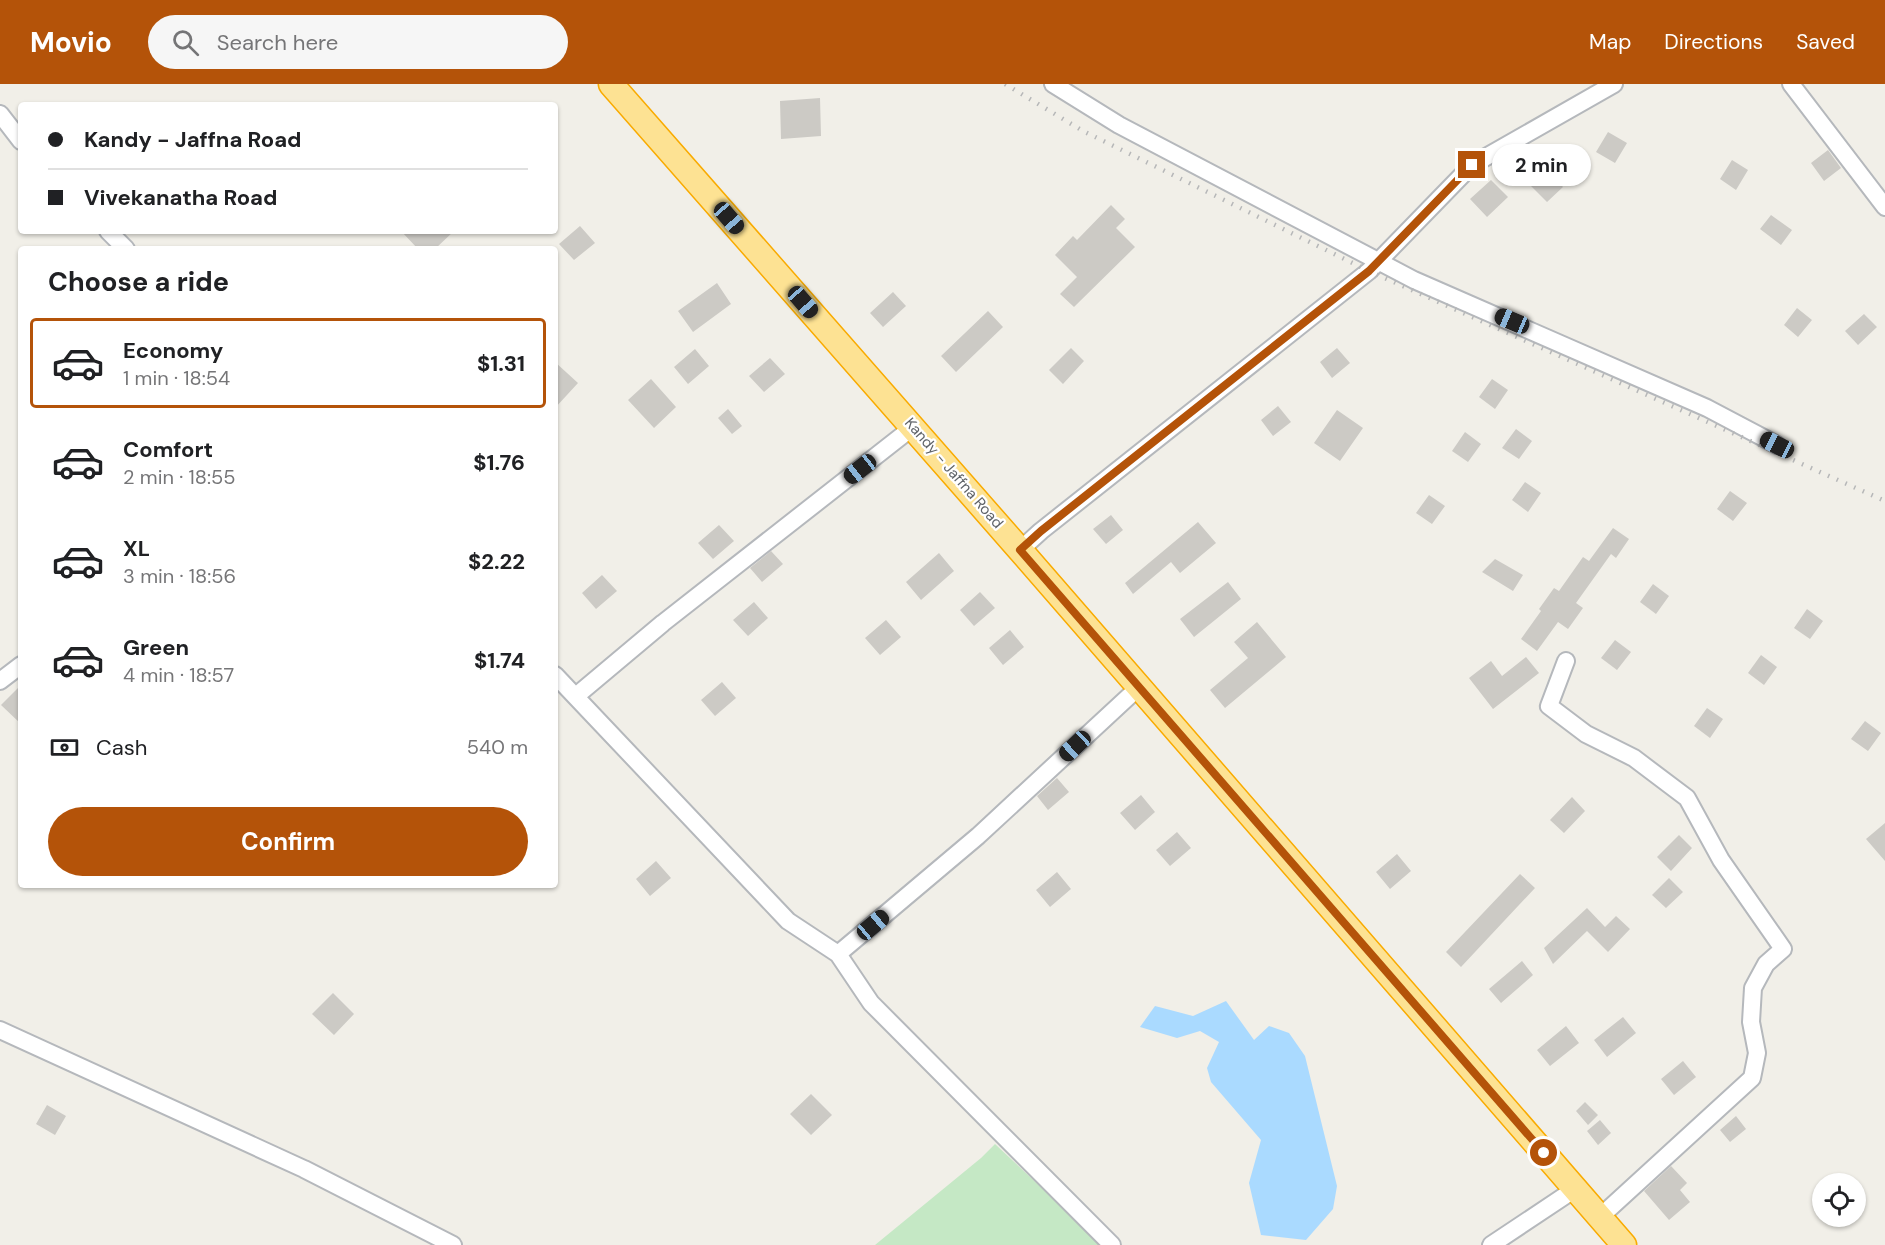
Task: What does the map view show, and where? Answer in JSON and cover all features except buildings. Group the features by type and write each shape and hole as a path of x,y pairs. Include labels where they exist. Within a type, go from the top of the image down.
{"highway":[{"name":"Kandy - Jaffna Road","path":"611,84 914,427 1624,1245"}],"street":[{"path":"1053,84 1119,125 1414,280 1707,408 1777,445"},
{"path":"1020,550 1369,271 1472,165 1614,84"},
{"path":"1791,84 1885,207"},
{"path":"0,114 18,137"},
{"path":"111,234 123,246"},
{"path":"576,696 663,623 914,427"},
{"path":"1566,661 1549,706 1586,734 1634,758 1688,798 1721,860 1783,949 1766,964 1753,988 1751,1022 1757,1053 1752,1078 1599,1217"},
{"path":"0,681 18,667"},
{"path":"558,678 788,921 838,954 871,1003 1113,1245"},
{"path":"838,954 978,836 1139,687"},
{"path":"0,1030 304,1169 453,1245"},
{"path":"1491,1245 1575,1189"}],"green space":[{"path":"995,1144 1103,1245 875,1245 981,1158"}],"water":[{"path":"1226,1001 1254,1040 1269,1026 1289,1033 1305,1056 1337,1186 1333,1209 1306,1240 1261,1235 1249,1183 1261,1140 1211,1082 1207,1068 1219,1042 1200,1031 1177,1038 1140,1027 1155,1006 1193,1016"}],"railway":[{"path":"1005,84 1083,131 1369,271 1885,501"}],"route":[{"path":"1472,165 1369,271 1020,550 1544,1153"}]}
